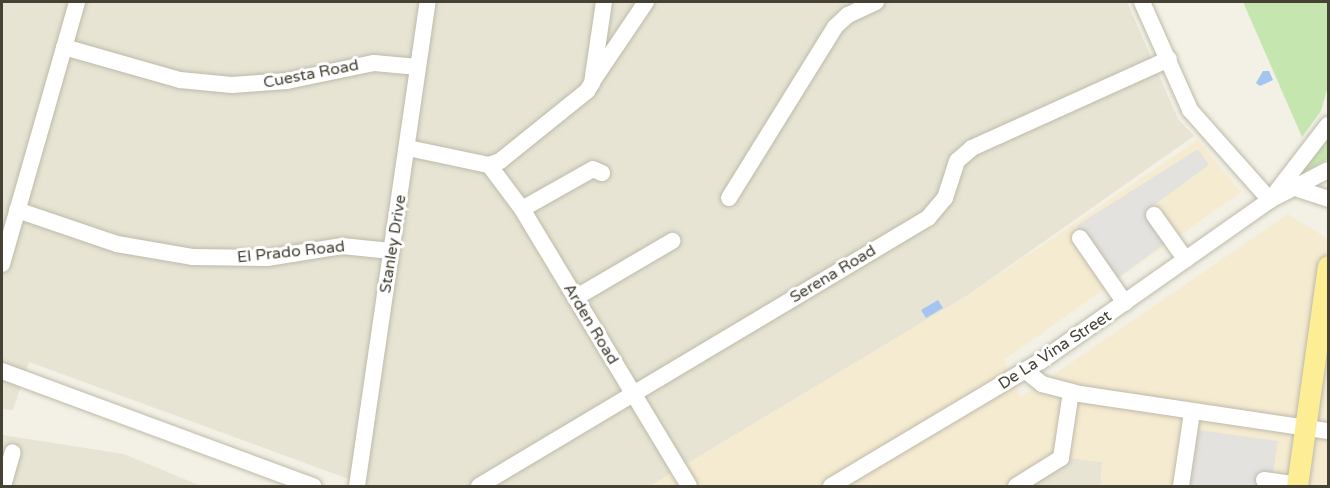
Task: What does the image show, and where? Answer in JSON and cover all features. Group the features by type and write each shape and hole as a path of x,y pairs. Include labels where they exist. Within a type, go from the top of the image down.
{"main road":[{"path":"1298,486 1324,339 1328,276"}],"street":[{"path":"2,264 6,230 17,210 77,2"},
{"name":"Stanley Drive","path":"357,486 428,2"},
{"path":"592,83 604,2"},
{"path":"408,148 489,165 500,161 579,101 646,2"},
{"path":"729,198 835,27 848,15 876,2"},
{"path":"1142,2 1190,110 1270,200"},
{"name":"Cuesta Road","path":"64,47 180,80 214,84 287,81 374,63 418,67"},
{"name":"Serena Road","path":"479,486 933,213 945,198 954,166 972,148 1169,59"},
{"name":"De La Vina Street","path":"1270,200 1329,125"},
{"name":"Arden Road","path":"489,165 522,209 689,486"},
{"path":"522,209 593,169 602,173"},
{"name":"De La Vina Street","path":"831,486 1026,371 1270,200 1298,189 1329,170"},
{"path":"1298,189 1329,199"},
{"name":"El Prado Road","path":"17,210 117,244 192,257 267,258 342,246 391,250"},
{"path":"1154,215 1186,260"},
{"path":"1080,238 1125,303"},
{"path":"575,298 672,241"},
{"path":"2,371 314,486"},
{"path":"1026,371 1042,384 1071,392 1329,431"},
{"path":"1016,486 1061,458 1071,392"},
{"path":"1181,486 1192,412"},
{"path":"3,486 13,452"},
{"path":"1264,480 1298,486"}],"shaded area":[{"path":"2,2 1127,2 1178,119 1194,136 968,295 650,486 368,486 29,362 13,410 2,409"},
{"path":"1198,140 1241,192 1004,360 1021,397 1288,214 1328,239 1328,486 1101,486 1102,462 1069,458 1018,486 650,486 968,295"},
{"path":"1198,149 1209,165 1146,211 1168,241 1111,283 1076,226"},
{"path":"1184,428 1278,441 1271,486 1176,486"},
{"path":"2,435 124,454 201,486 2,486"},
{"path":"1068,457 1102,462 1101,486 1018,486"}],"green space":[{"path":"1243,2 1328,2 1328,86 1321,111 1302,137"},
{"path":"1328,137 1327,159 1298,177"}],"water":[{"path":"1263,71 1269,71 1273,80 1260,86 1256,83"},
{"path":"938,300 943,308 926,318 921,310"}]}
